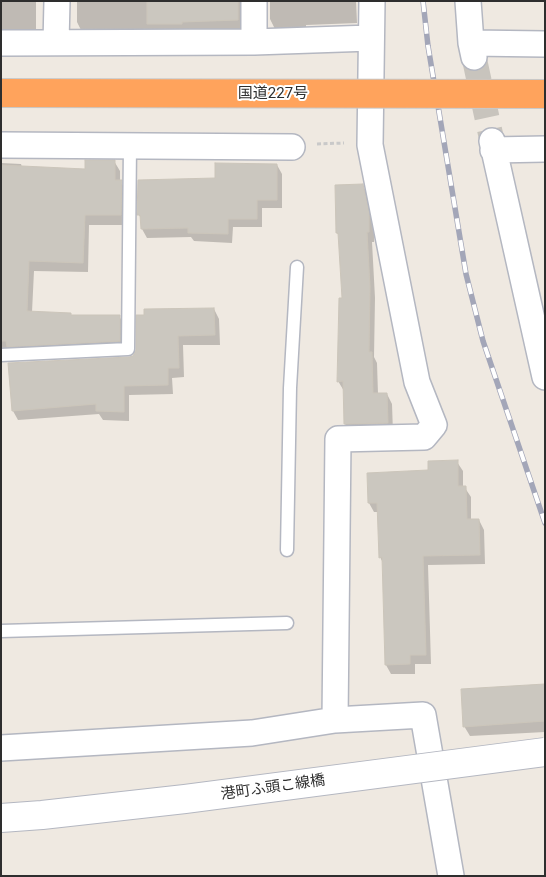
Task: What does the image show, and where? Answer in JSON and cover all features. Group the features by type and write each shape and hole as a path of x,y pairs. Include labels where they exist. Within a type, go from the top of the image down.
{"highway":[{"name":"国道227号","path":"1,93 545,94"}],"street":[{"path":"56,43 57,1"},
{"path":"254,1 254,42"},
{"path":"335,720 338,439 424,437 434,425 417,382 370,142 372,1"},
{"path":"468,1 473,50 545,44"},
{"path":"1,44 254,42 371,38"},
{"path":"1,145 292,147"},
{"path":"545,149 492,145 545,377"},
{"path":"1,748 252,733 335,720 423,715 451,876"},
{"name":"港町ふ頭こ線橋","path":"1,818 185,799 545,752"}],"lane":[{"path":"1,355 128,349 130,145"},
{"path":"287,550 290,388 297,266"},
{"path":"1,631 286,623"}],"path":[{"path":"292,147 297,144 370,142"}],"building":[{"path":"147,1 238,1 238,20 182,22 182,24 147,24"},
{"path":"85,160 115,160 115,180 122,180 121,215 85,215 83,263 29,261 27,311 71,313 71,315 120,315 120,341 7,347 6,341 1,341 1,165 85,169"},
{"path":"215,163 277,164 277,200 257,200 257,219 228,219 228,234 188,233 188,228 141,229 140,215 137,215 138,180 215,178"},
{"path":"363,184 369,212 369,232 367,232 370,287 369,352 372,352 373,393 387,393 388,423 344,424 343,381 337,382 339,298 342,298 338,233 336,233 335,185"},
{"path":"214,308 215,335 178,336 179,368 168,368 168,385 124,386 124,412 96,411 96,404 12,411 8,363 133,356 136,350 136,315 144,315 144,309"},
{"path":"458,460 458,486 466,486 467,519 479,519 480,555 423,556 426,655 410,655 410,664 385,665 382,557 379,558 377,503 368,503 367,473 428,470 428,461"},
{"path":"545,684 545,721 463,727 461,689"}],"tunnel":[{"path":"474,57 492,141"}],"railway":[{"path":"423,1 428,46 466,274 483,341 545,523"}]}
